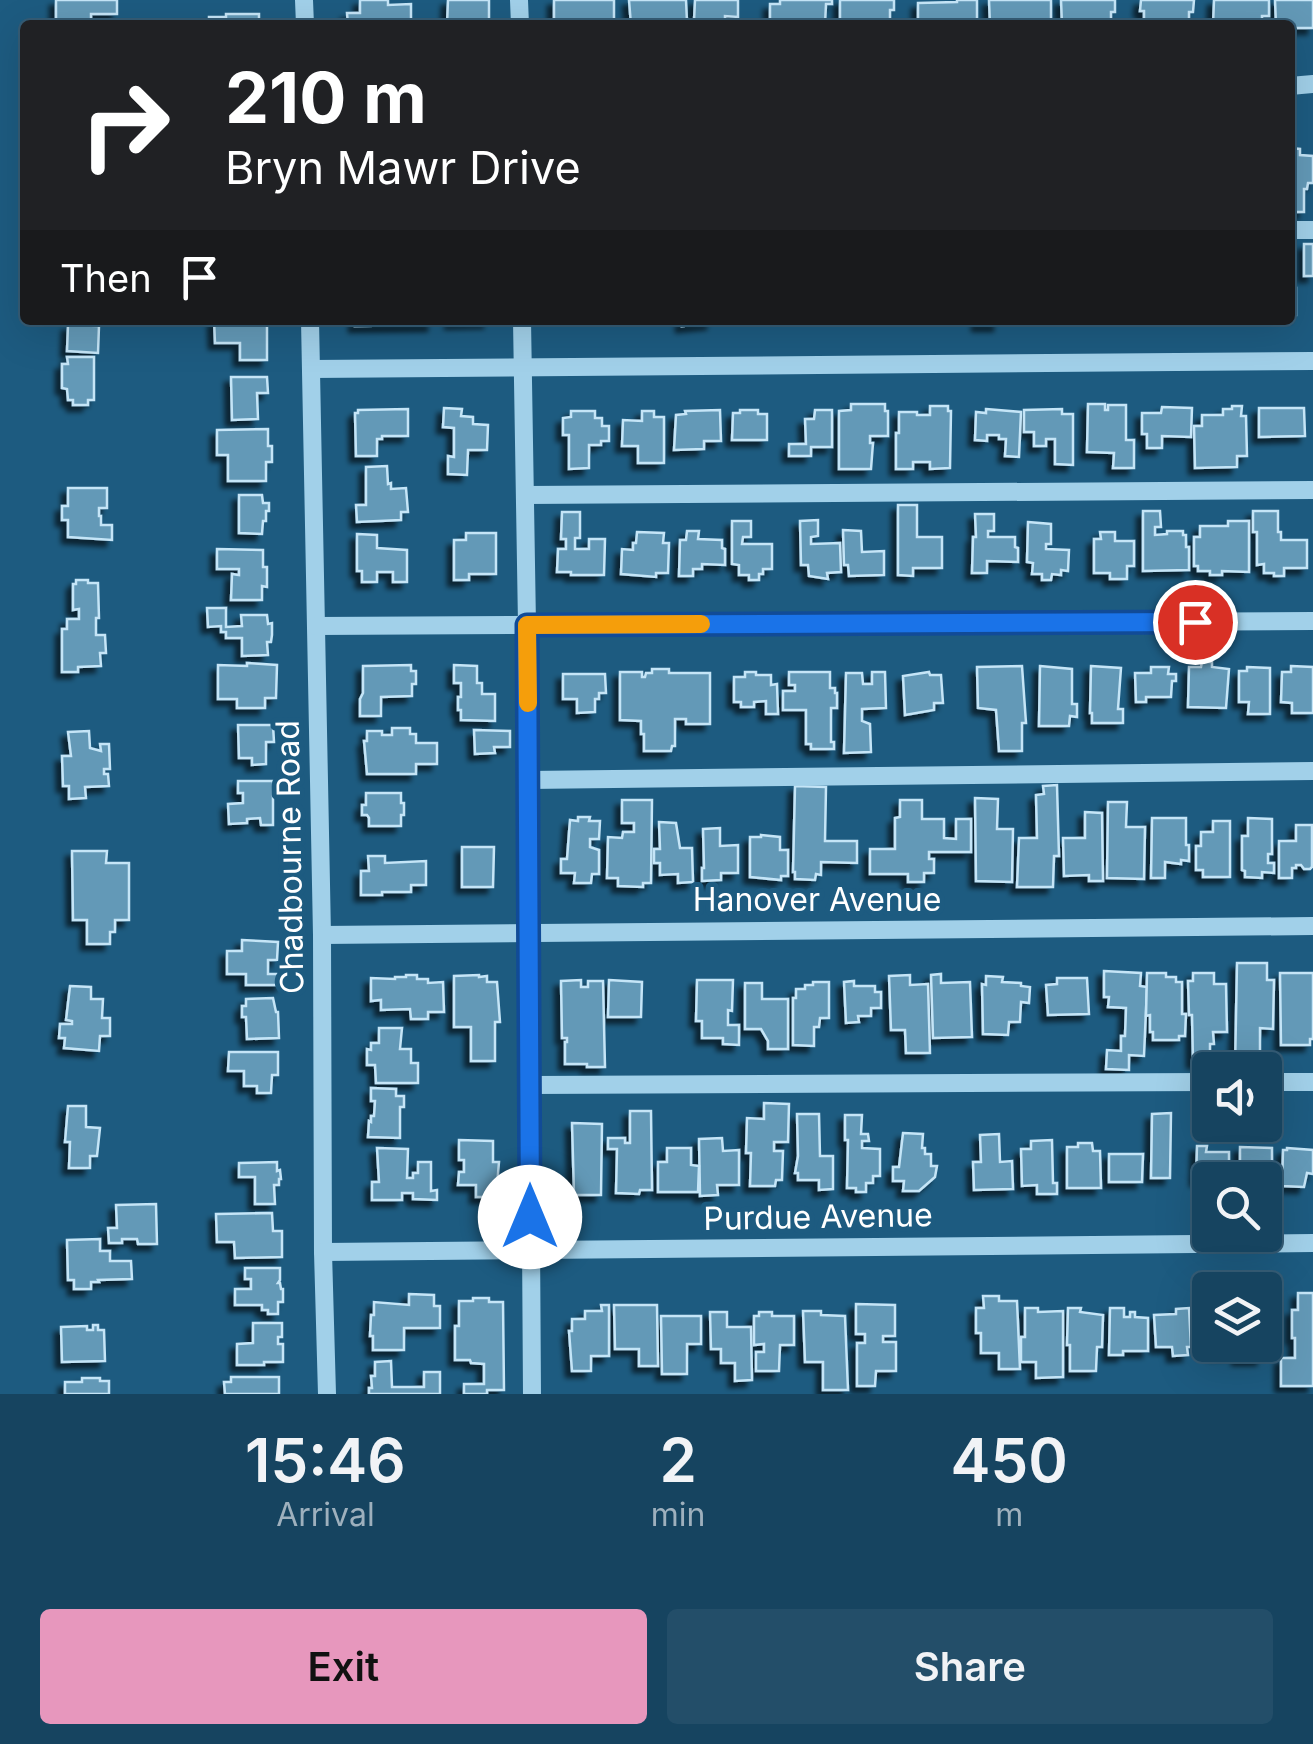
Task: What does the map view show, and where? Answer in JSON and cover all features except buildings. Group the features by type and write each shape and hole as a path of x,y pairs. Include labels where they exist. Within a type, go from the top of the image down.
{"street":[{"name":"Chadbourne Road","path":"310,325 327,1394"},
{"path":"522,325 532,1394"},
{"path":"311,369 1313,362"},
{"path":"525,496 1313,490"},
{"path":"316,626 1313,621"},
{"path":"528,780 1313,771"},
{"name":"Hanover Avenue","path":"322,935 1313,926"},
{"path":"530,1085 1192,1082"},
{"path":"1282,1082 1313,1082"},
{"name":"Purdue Avenue","path":"323,1252 1313,1243"}],"slow traffic":[{"path":"528,703 527,625 701,624"}],"route":[{"path":"530,1217 527,625 1195,622"}]}
